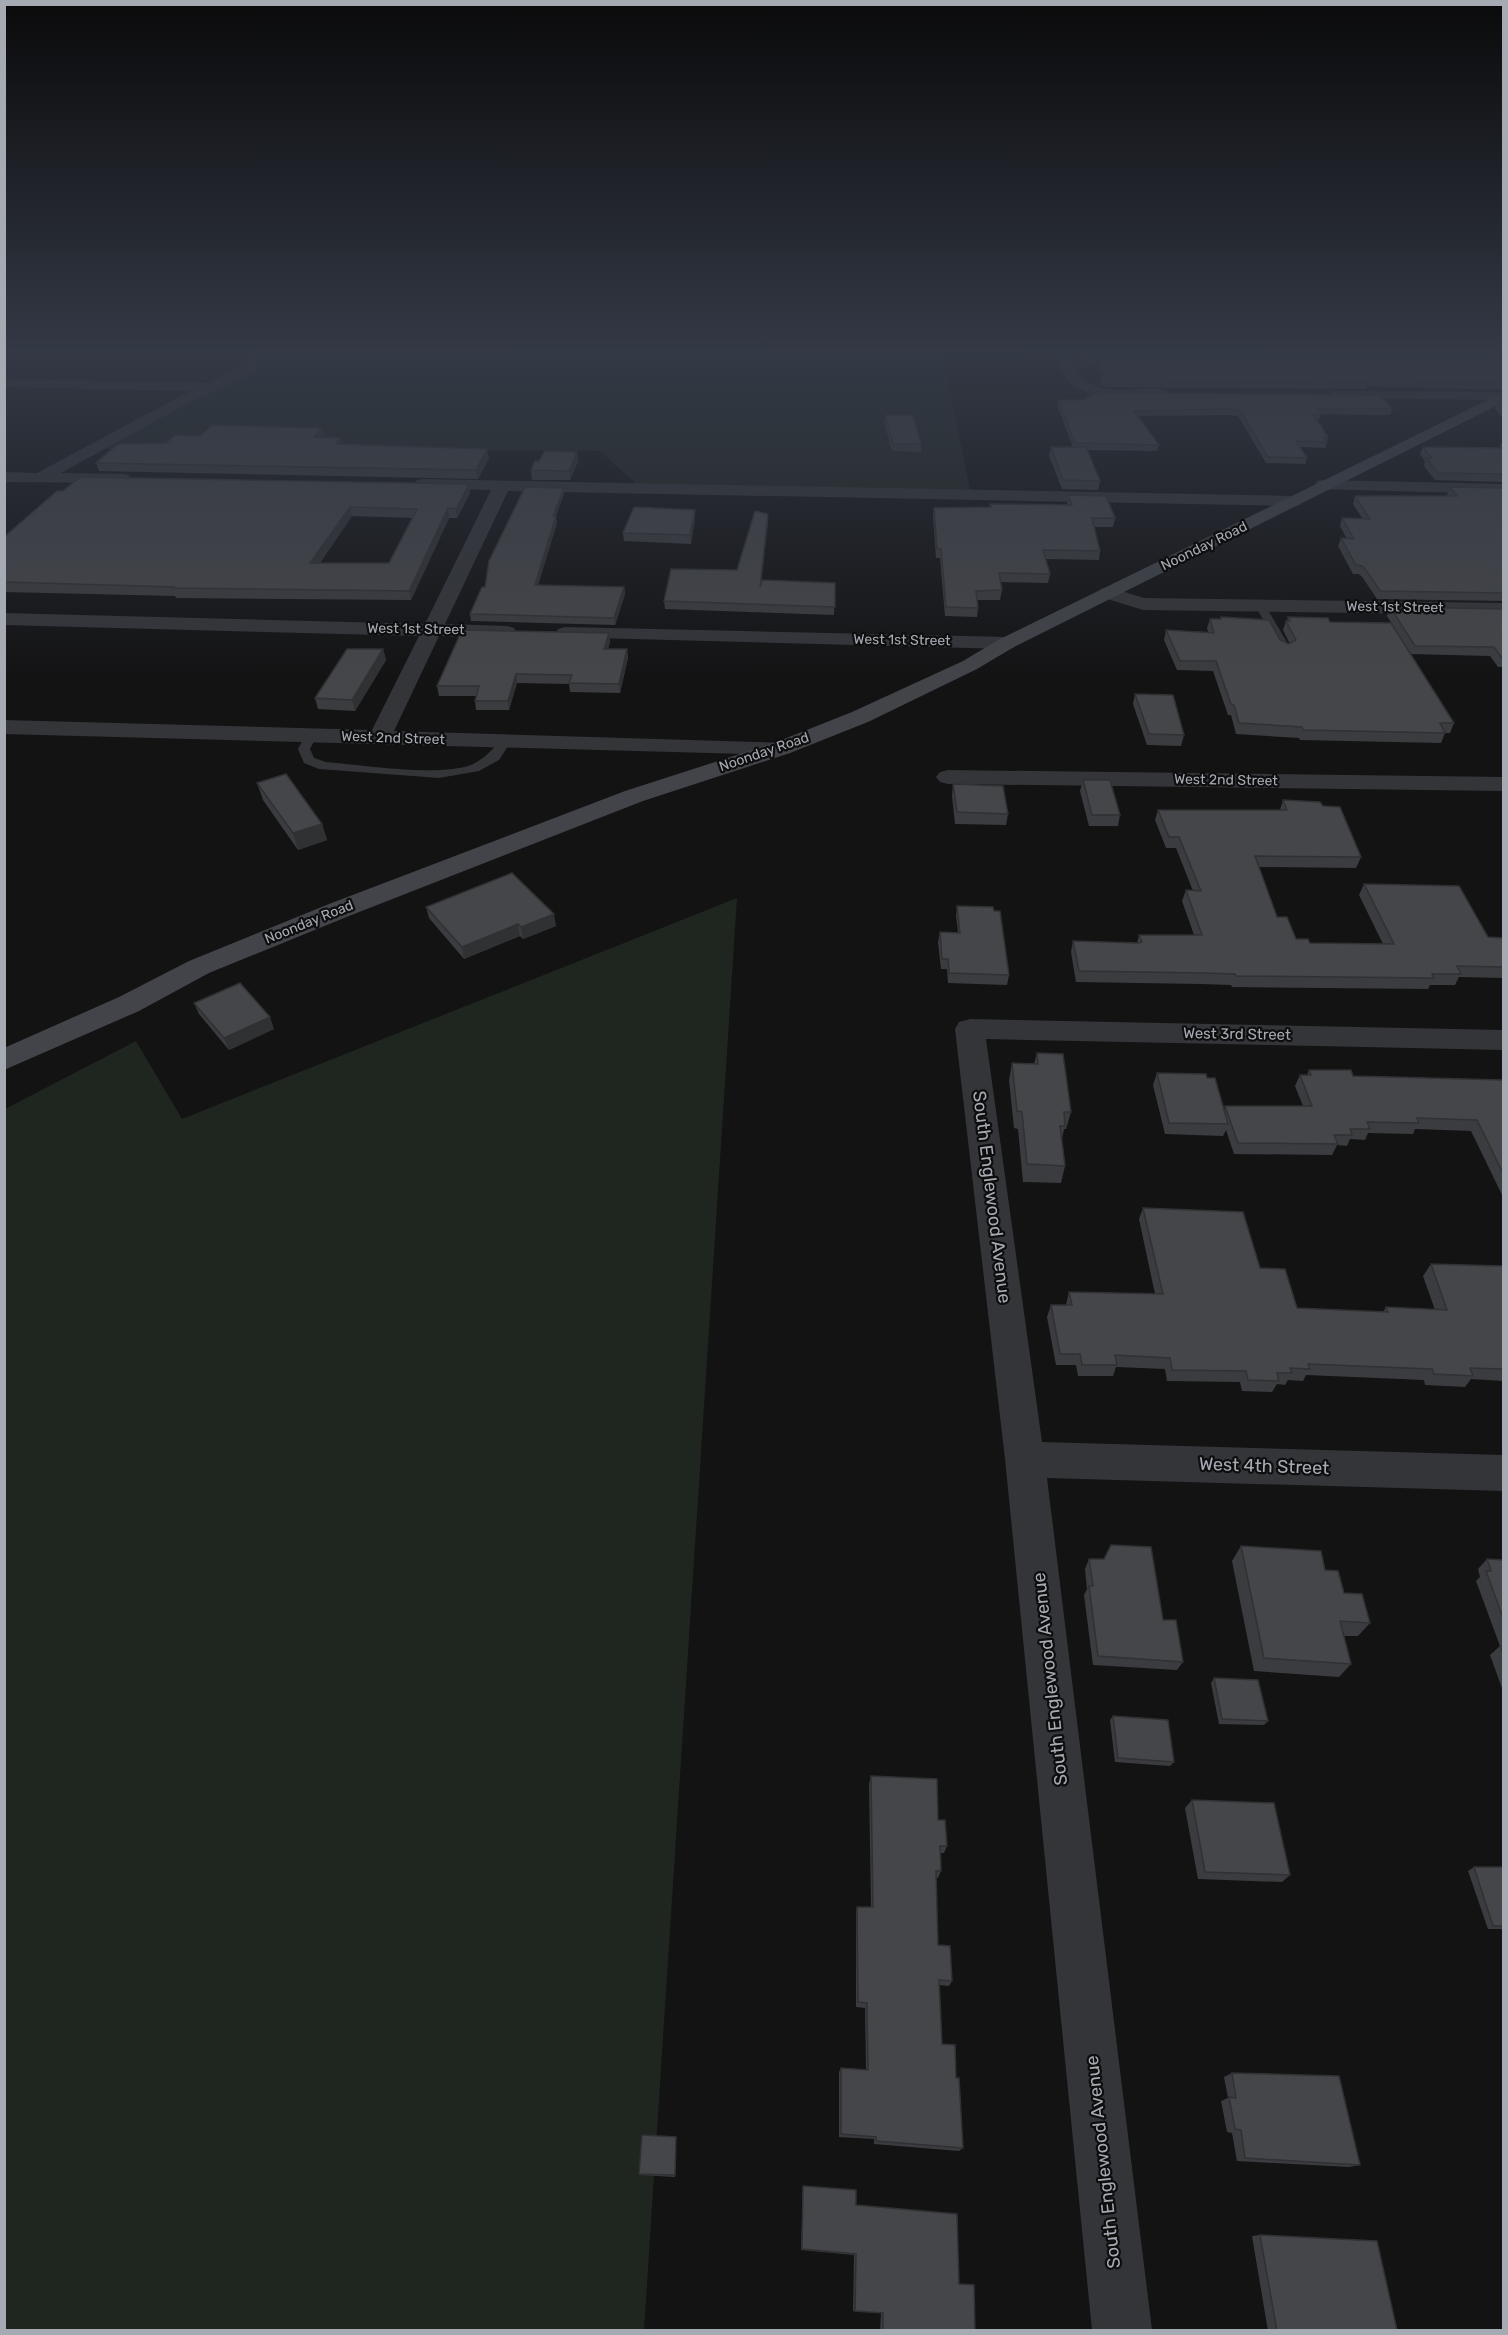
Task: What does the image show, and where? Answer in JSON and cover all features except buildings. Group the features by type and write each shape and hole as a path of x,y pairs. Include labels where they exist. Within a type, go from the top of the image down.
{"street":[{"path":"12,495 75,459"},
{"name":"Noonday Road","path":"4,1060 129,1004 199,967 339,910 633,796 782,748 860,717 970,664 1007,643 1376,459"},
{"path":"4,477 135,480"},
{"path":"409,484 1294,501"},
{"path":"1323,485 1503,489"},
{"path":"380,737 502,486"},
{"name":"West 1st Street","path":"1108,593 1143,604 1503,609"},
{"name":"West 1st Street","path":"4,619 1007,643"},
{"name":"West 2nd Street","path":"4,727 782,748"},
{"name":"West 2nd Street","path":"948,777 1503,784"},
{"name":"West 3rd Street","path":"970,1029 1503,1040"},
{"name":"South Englewood Avenue","path":"970,1029 1025,1459 1122,2331"},
{"name":"West 4th Street","path":"1025,1459 1503,1473"}],"lane":[{"path":"1260,605 1286,649"},
{"path":"312,735 304,748 309,759 324,766 439,774 474,768 494,757 506,740"}],"shaded area":[{"path":"609,459 964,459 971,495 641,488"},
{"path":"737,898 644,2330 5,2330 5,1109 136,1041 182,1119"}]}
